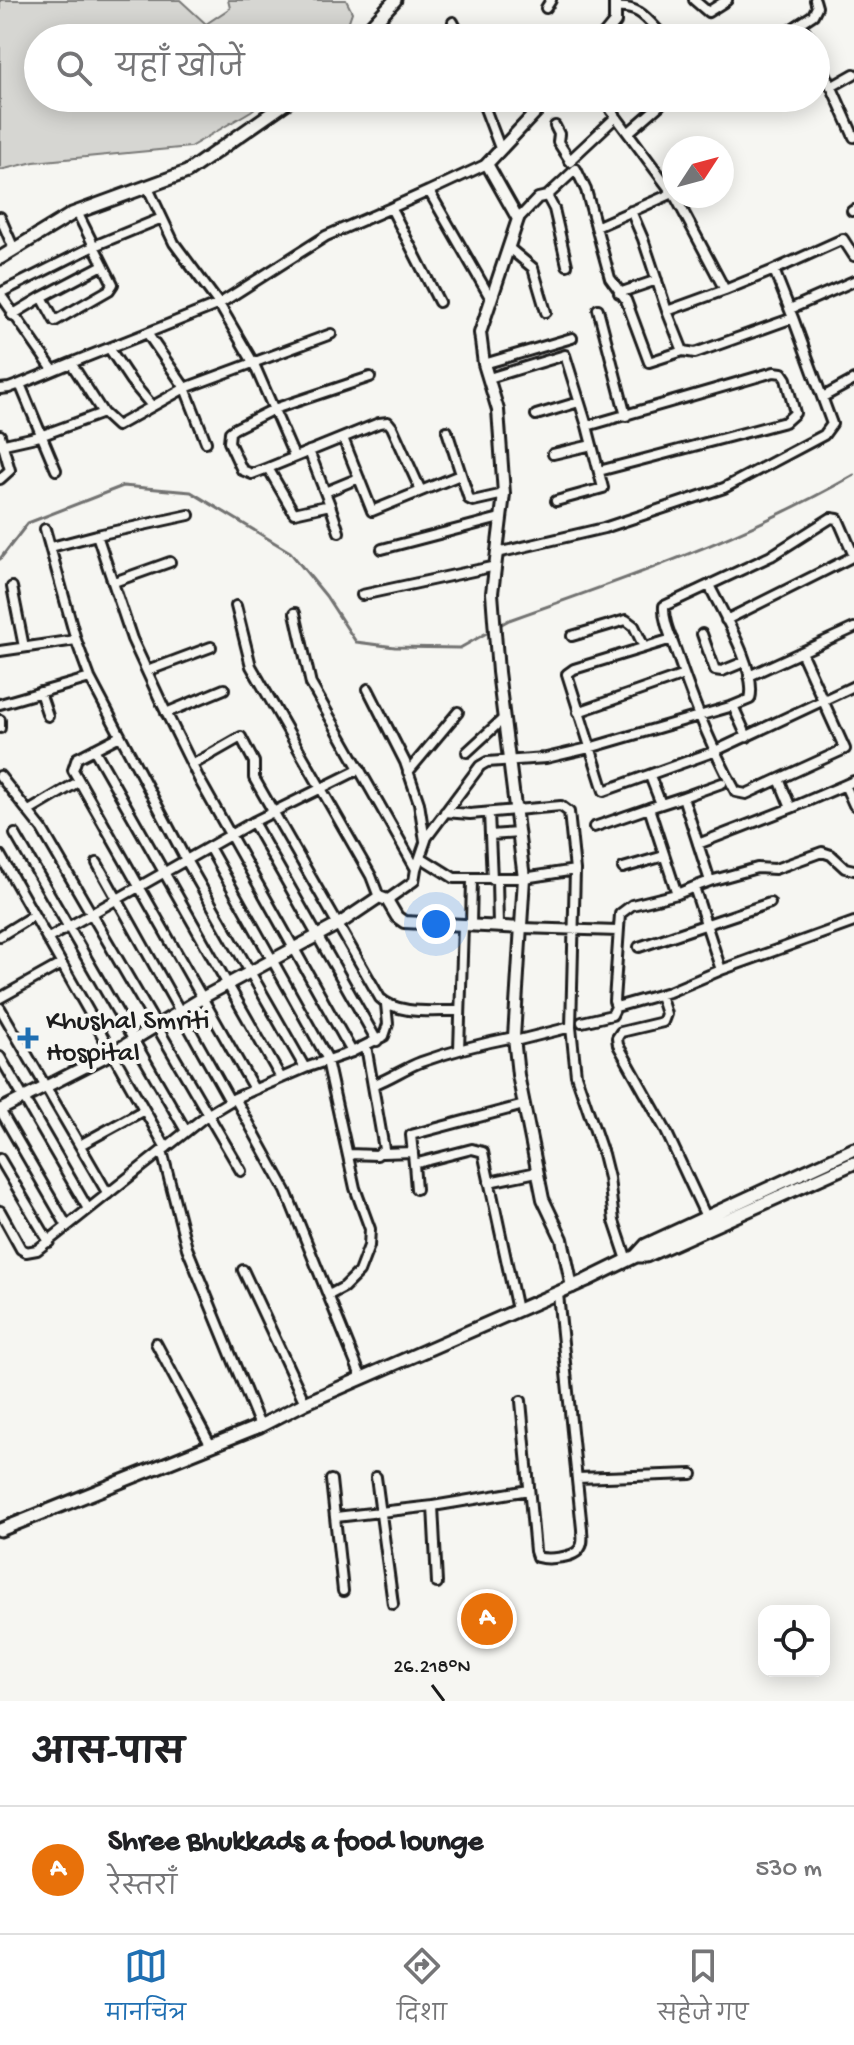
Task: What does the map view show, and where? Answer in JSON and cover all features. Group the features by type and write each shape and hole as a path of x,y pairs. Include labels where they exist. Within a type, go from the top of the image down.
{"main road":[{"path":"373,24 395,0"},
{"path":"0,258 77,212 187,172 273,112"},
{"path":"710,1224 854,1149"},
{"path":"0,1530 260,1426 305,1403 558,1294 632,1258 646,1245 710,1224 854,1163"}],"street":[{"path":"694,0 708,12 727,0"},
{"path":"800,24 813,15 817,7 815,0"},
{"path":"613,24 615,4 632,3 651,24"},
{"path":"854,74 831,87 854,137"},
{"path":"486,112 500,148"},
{"path":"0,389 20,384 219,304 326,236 487,164 535,112"},
{"path":"612,112 662,179"},
{"path":"628,133 652,112"},
{"path":"569,161 616,117"},
{"path":"555,126 559,134 558,142 586,190 610,278 626,300 649,362 683,351 695,353 792,313 854,281"},
{"path":"487,164 518,219"},
{"path":"572,1287 562,1239 543,1199 524,1105 515,1039 524,878 500,687 492,593 504,494 498,410 484,364 480,333 518,219 538,198 547,196 576,169"},
{"path":"147,186 174,243 219,304 254,364 294,456"},
{"path":"429,191 491,299"},
{"path":"547,196 554,209 567,265"},
{"path":"596,227 662,199"},
{"path":"391,208 439,302"},
{"path":"681,208 725,290"},
{"path":"631,211 683,351"},
{"path":"42,297 55,321 109,290 113,284 77,212"},
{"path":"0,217 14,249"},
{"path":"53,370 0,294 94,246 162,218"},
{"path":"667,311 774,270 843,239 854,256"},
{"path":"509,248 533,268 546,312"},
{"path":"0,317 103,265"},
{"path":"497,553 604,528 724,488 824,435 832,424 774,270"},
{"path":"619,293 657,280"},
{"path":"598,309 626,416"},
{"path":"147,333 185,388 206,442"},
{"path":"71,363 103,413 117,426 185,388 331,334"},
{"path":"484,364 572,338"},
{"path":"109,348 152,406"},
{"path":"489,378 565,355 603,488 556,501"},
{"path":"506,358 510,371"},
{"path":"587,426 774,372 782,373 786,379 795,413 785,422 599,471"},
{"path":"370,377 274,409 234,429 229,442 246,474 388,422 421,491"},
{"path":"823,397 854,380"},
{"path":"20,384 56,470"},
{"path":"536,415 579,402"},
{"path":"0,479 10,470 1,441 40,436 103,413"},
{"path":"447,431 465,494 473,501 504,494"},
{"path":"343,438 372,511 460,475"},
{"path":"553,454 592,445"},
{"path":"309,451 339,532"},
{"path":"268,468 294,513 330,505"},
{"path":"325,492 359,478"},
{"path":"51,547 189,515"},
{"path":"382,549 500,518"},
{"path":"726,620 854,556 838,519 831,518 771,556 664,606 698,716 713,752 736,792 746,794 854,745"},
{"path":"45,529 76,640 90,678 186,860 305,1068"},
{"path":"97,535 132,639 166,713 230,835 352,1052"},
{"path":"114,582 170,562"},
{"path":"362,595 496,569"},
{"path":"425,842 480,766 487,762 546,758 589,748 750,699 752,694 744,662 709,585"},
{"path":"12,587 24,647"},
{"path":"236,606 251,666 383,898 397,917 404,922 618,931"},
{"path":"295,613 311,684 416,869"},
{"path":"572,636 626,620 634,626 644,647"},
{"path":"749,676 854,628"},
{"path":"702,634 715,670 722,671 744,662"},
{"path":"672,639 570,671 568,679 604,791 713,752 854,686"},
{"path":"0,651 76,640"},
{"path":"147,671 211,647"},
{"path":"802,654 845,749"},
{"path":"578,712 684,675"},
{"path":"0,704 90,678"},
{"path":"166,713 224,689"},
{"path":"67,1226 0,1110 112,1053 179,1011 414,881 425,842 419,803 408,772 368,689"},
{"path":"40,692 48,716"},
{"path":"733,706 747,737"},
{"path":"408,772 458,712"},
{"path":"467,752 504,718"},
{"path":"0,720 0,728"},
{"path":"120,736 77,758 74,763 78,782 254,1089"},
{"path":"483,737 506,736"},
{"path":"0,1211 21,1249 26,1252 37,1250 207,1115 254,1089 377,1041 387,1032 386,1004 254,778 254,762 241,737 192,765"},
{"path":"94,749 281,1078"},
{"path":"47,939 253,822 360,769"},
{"path":"0,776 42,829 241,1171"},
{"path":"650,776 661,804"},
{"path":"779,779 791,808"},
{"path":"29,811 78,782"},
{"path":"594,827 722,783"},
{"path":"698,844 850,783 854,805"},
{"path":"683,797 710,881"},
{"path":"445,812 460,815 566,808 569,812 575,870 571,1027 576,1075 603,1154 614,1221 632,1258"},
{"path":"649,808 677,894"},
{"path":"489,813 498,927"},
{"path":"253,822 377,1041"},
{"path":"490,835 519,833"},
{"path":"15,834 186,1131"},
{"path":"209,847 327,1061 355,1188 370,1229 365,1261 352,1281 329,1295"},
{"path":"582,1022 612,1015 616,1007 618,931 620,914 625,909 710,881 757,868 775,869 822,852 831,855 845,868 854,870"},
{"path":"0,855 164,1150 187,1248 260,1426"},
{"path":"623,868 664,856"},
{"path":"422,858 447,876 472,879 524,878 575,870"},
{"path":"97,863 179,1011 286,1191 362,1379"},
{"path":"0,881 11,875"},
{"path":"459,1050 472,879"},
{"path":"694,887 721,970"},
{"path":"639,947 770,903"},
{"path":"0,936 34,915"},
{"path":"616,1007 660,995 854,922"},
{"path":"0,998 61,964"},
{"path":"660,995 666,1014 663,1022 621,1032 617,1038 618,1045 665,1129 710,1224"},
{"path":"386,1004 403,1009 460,1011"},
{"path":"0,1008 108,1194"},
{"path":"375,1084 418,1063 459,1050 571,1027"},
{"path":"366,1046 375,1084 382,1153"},
{"path":"0,1057 88,1209"},
{"path":"416,1189 411,1135 524,1105"},
{"path":"80,1145 144,1110"},
{"path":"414,1164 472,1149 483,1152 517,1310"},
{"path":"349,1154 413,1152"},
{"path":"0,1159 49,1242"},
{"path":"489,1182 537,1172"},
{"path":"243,1270 305,1403"},
{"path":"521,1401 537,1557 544,1559 573,1554 579,1551 582,1543 558,1294"},
{"path":"156,1343 211,1446"},
{"path":"577,1478 692,1474"},
{"path":"376,1477 393,1604"},
{"path":"331,1480 343,1591"},
{"path":"336,1517 433,1506 529,1490"},
{"path":"433,1506 437,1583"}],"shaded area":[{"path":"0,0 180,0 206,24 24,24 24,112 249,112 190,147 34,162 0,170"},
{"path":"228,0 346,0 352,12 348,24 206,24 230,8"}],"waterway":[{"path":"498,626 728,537 854,475"},
{"path":"0,559 28,523 123,486 191,492 290,552 326,596 356,642 395,647 460,648 492,630"}],"place":[{"name":"Khushal Smriti Hospital","path":"28,1038"},
{"name":"Shree Bhukkads a food lounge","path":"487,1619"}]}
